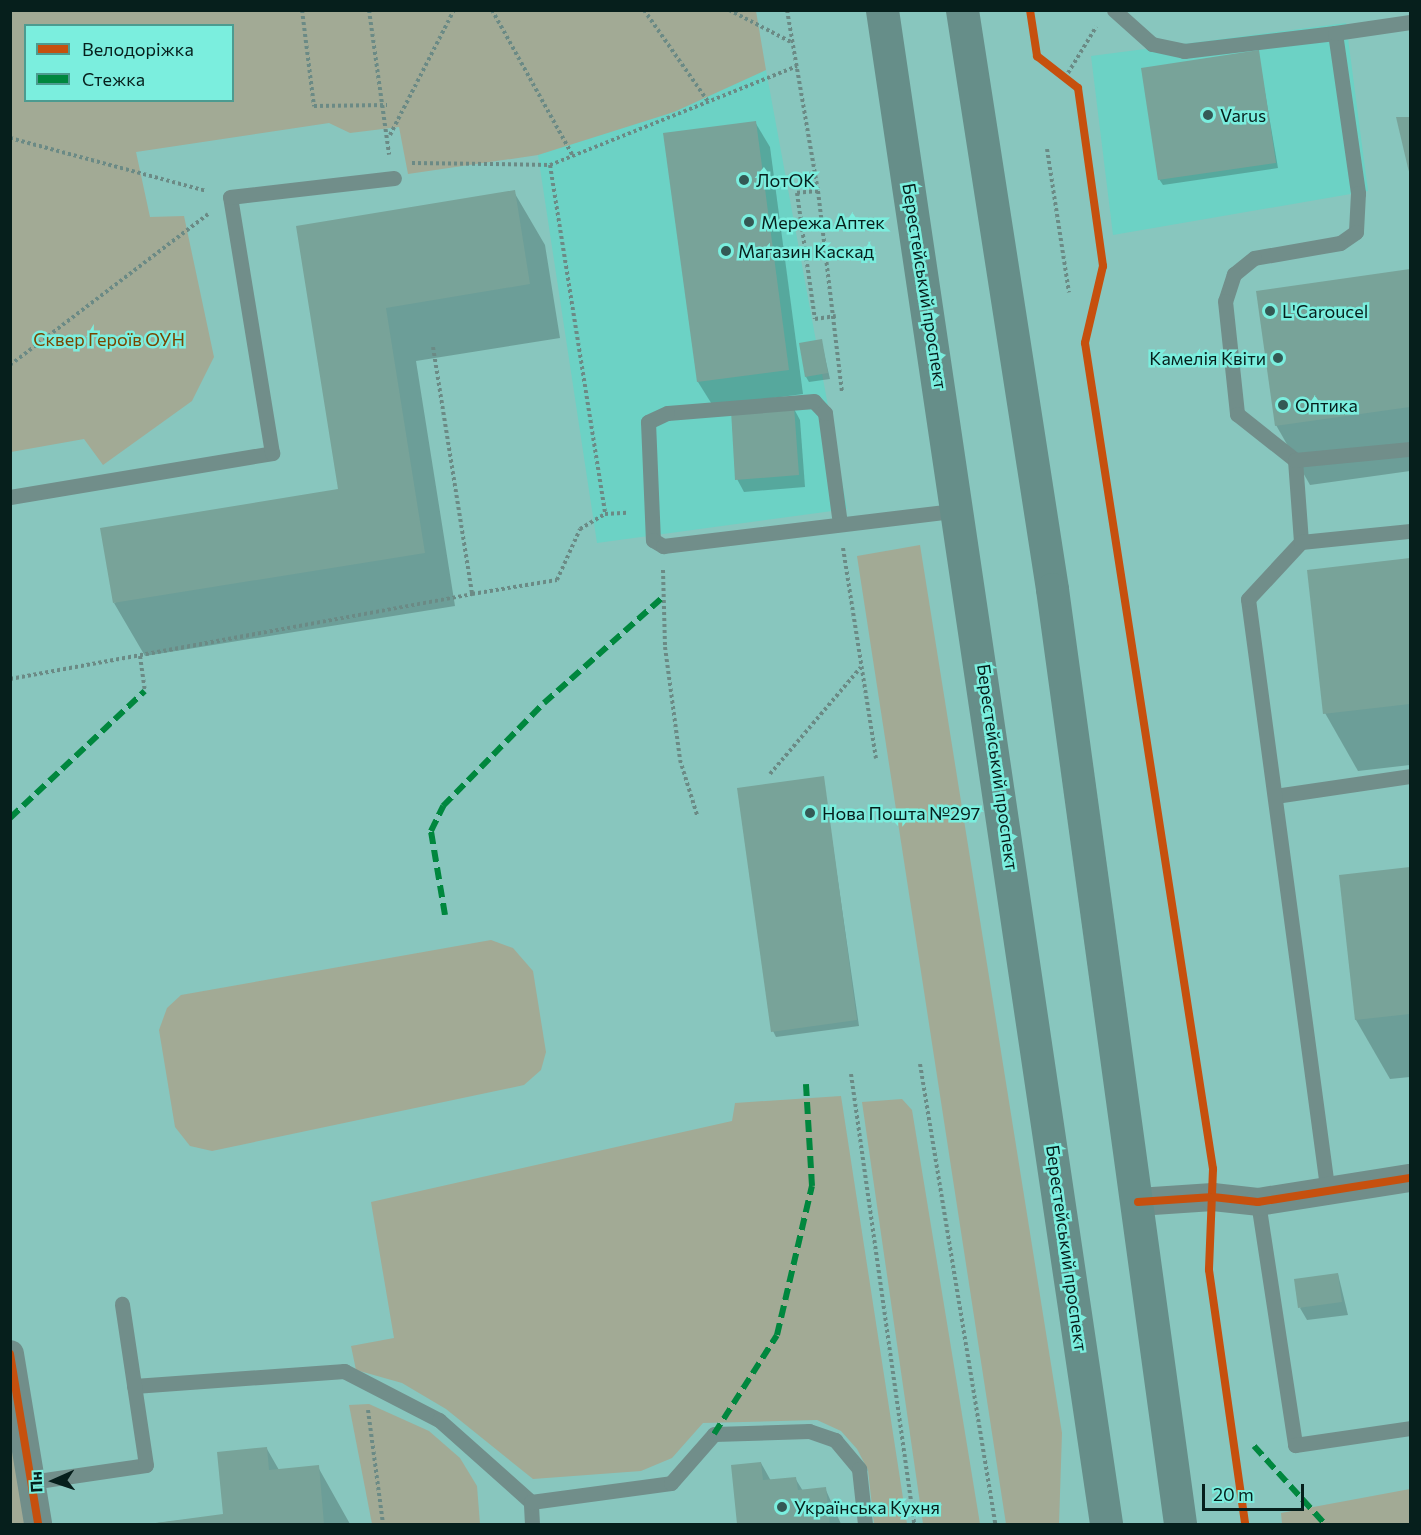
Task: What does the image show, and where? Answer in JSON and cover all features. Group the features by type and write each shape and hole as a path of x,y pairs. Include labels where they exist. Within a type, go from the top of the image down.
{"highway":[{"name":"Берестейський проспект","path":"882,10 960,510 1106,1524"},
{"path":"962,10 1052,589 1138,1202 1180,1524"}],"street":[{"path":"1138,1202 1213,1197 1258,1202 1328,1194 1410,1178"},
{"path":"10,1354 38,1524"}],"lane":[{"path":"1114,10 1152,44 1185,51 1410,22"},
{"path":"1335,33 1358,193 1356,232 1340,243 1254,258 1234,274 1225,301 1237,414 1295,460 1410,449"},
{"path":"10,496 272,453 230,197 394,178"},
{"path":"840,524 825,413 804,400 667,413 648,422 653,540 663,546 960,510"},
{"path":"1295,460 1301,542"},
{"path":"1328,1194 1248,599 1301,542 1410,531"},
{"path":"1275,796 1410,776"},
{"path":"1258,1202 1294,1445 1410,1428"},
{"path":"31,1482 146,1465 122,1304"},
{"path":"134,1386 344,1371 439,1420 531,1502 532,1524"},
{"path":"531,1502 671,1483 714,1434 809,1431 835,1440 859,1469 865,1524"}],"path":[{"path":"302,10 314,106 387,105"},
{"path":"369,10 387,105 390,162 394,178"},
{"path":"389,136 454,10"},
{"path":"492,10 573,156"},
{"path":"644,10 709,103"},
{"path":"729,10 792,42"},
{"path":"787,10 818,190 836,316 843,411 825,413"},
{"path":"1056,70 1068,80 1100,20"},
{"path":"390,162 549,165 797,66"},
{"path":"10,138 230,197"},
{"path":"1047,149 1069,292"},
{"path":"549,165 605,514"},
{"path":"818,190 797,193 815,318 836,316"},
{"path":"10,365 230,197"},
{"path":"433,346 472,594"},
{"path":"10,679 557,580 580,529 605,514 652,512"},
{"path":"840,524 876,758"},
{"path":"663,546 665,647 680,760 697,815"},
{"path":"140,656 145,691"},
{"path":"770,774 862,666"},
{"path":"920,1064 995,1524"},
{"path":"851,1074 914,1524"},
{"path":"363,1380 383,1524"}],"shaded area":[{"path":"1346,23 1368,191 1113,235 1091,56"},
{"path":"766,70 847,509 597,543 538,155"}],"green space":[{"name":"Сквер Героїв ОУН","path":"10,11 756,11 766,70 674,112 538,155 408,174 399,127 350,133 329,123 136,152 150,217 184,216 214,357 192,401 103,465 84,439 11,452"},
{"path":"920,545 1062,1433 1059,1524 1006,1524 857,556"},
{"path":"491,940 513,948 533,971 546,1052 541,1070 524,1085 212,1151 190,1146 175,1127 159,1030 167,1008 181,995"},
{"path":"841,1096 907,1524 874,1524 868,1470 857,1449 841,1431 817,1420 703,1423 672,1458 641,1471 533,1479 446,1409 402,1383 356,1370 351,1346 394,1338 371,1202 732,1121 735,1103"},
{"path":"902,1099 912,1110 980,1524 923,1524 862,1102"},
{"path":"369,1404 429,1431 460,1458 477,1486 480,1524 372,1524 349,1405"},
{"path":"11,1425 26,1524 11,1524"},
{"path":"1410,1489 1410,1524 1282,1524 1281,1513"}],"building":[{"name":"Varus","path":"1259,50 1276,163 1158,180 1141,68"},
{"path":"1396,117 1410,117 1410,175 1408,168"},
{"name":"Магазин Каскад","path":"756,121 789,370 697,382 663,133"},
{"path":"515,190 530,284 386,308 425,553 113,603 100,528 338,489 296,226"},
{"path":"1410,269 1410,407 1275,426 1256,291"},
{"path":"822,339 828,373 805,377 799,343"},
{"path":"794,406 799,475 735,480 731,410"},
{"path":"1410,558 1410,704 1323,714 1307,570"},
{"path":"824,776 857,1020 771,1032 737,788"},
{"path":"1410,867 1410,1014 1355,1020 1339,875"},
{"path":"1338,1273 1342,1302 1298,1308 1294,1279"},
{"path":"267,1447 269,1470 319,1465 324,1524 148,1524 223,1514 217,1452"},
{"name":"Українська Кухня","path":"761,1462 763,1480 796,1477 798,1490 826,1487 830,1524 737,1524 731,1465"}],"marked path":[{"path":"445,915 431,831 443,806 544,703 663,597"},
{"path":"10,818 145,691"},
{"path":"714,1434 777,1335 812,1186 806,1084"},
{"path":"1254,1446 1325,1524"}],"cycle path":[{"path":"1030,10 1037,56 1078,88 1103,266 1085,343 1213,1169 1209,1270 1245,1524"},
{"path":"1138,1202 1213,1197 1258,1202 1410,1178"},
{"path":"10,1354 38,1524"}],"place":[{"name":"Varus","path":"1208,115"},
{"name":"ЛотОК","path":"744,180"},
{"name":"Мережа Аптек","path":"749,222"},
{"name":"Магазин Каскад","path":"726,251"},
{"name":"L'Caroucel","path":"1270,311"},
{"name":"Камелія Квіти","path":"1278,358"},
{"name":"Оптика","path":"1283,405"},
{"name":"Нова Пошта №297","path":"810,813"},
{"name":"Українська Кухня","path":"782,1507"}]}
